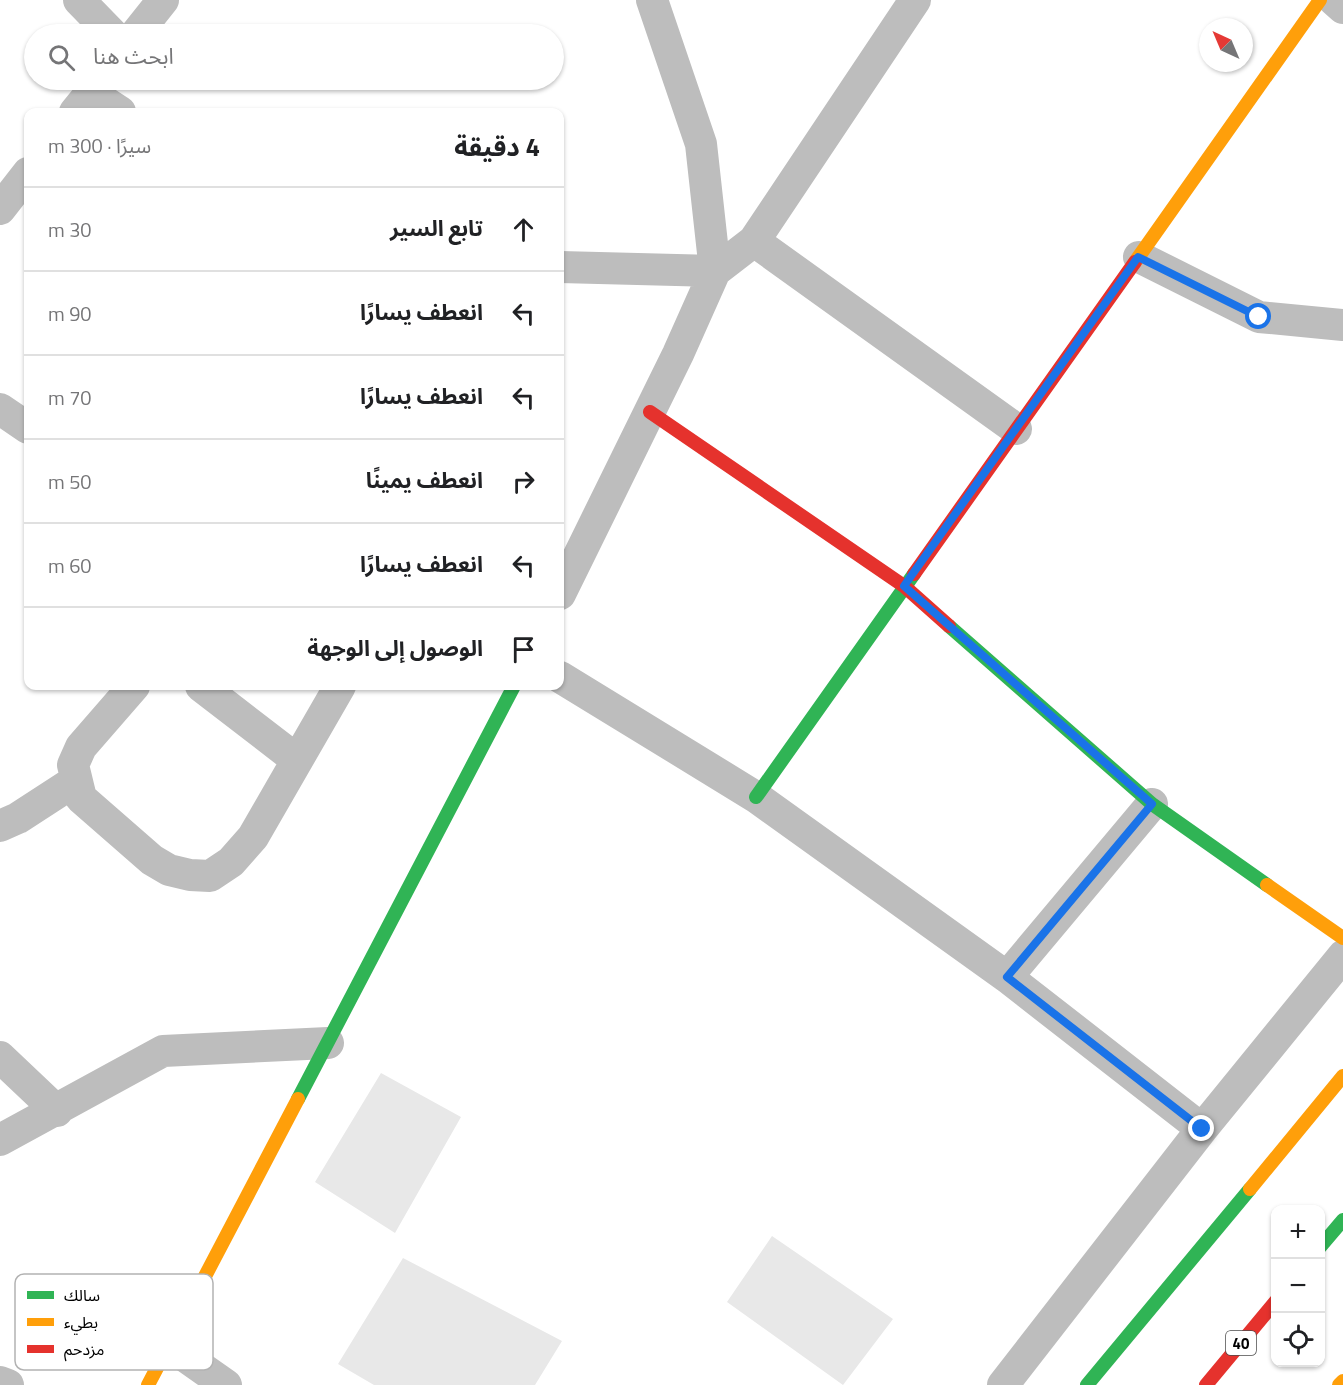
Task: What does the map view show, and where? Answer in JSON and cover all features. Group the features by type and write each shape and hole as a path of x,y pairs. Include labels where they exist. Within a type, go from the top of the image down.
{"main road":[{"path":"756,797 1320,0"},
{"path":"650,412 904,586 1152,804 1343,938"},
{"path":"206,1274 512,690"},
{"path":"1087,1385 1343,1076"},
{"path":"1325,1241 1343,1220"},
{"name":"40","path":"1206,1385 1271,1306"},
{"path":"147,1385 155,1370"},
{"path":"1339,1385 1343,1381"}],"street":[{"path":"79,0 102,24"},
{"path":"144,24 163,0"},
{"path":"652,0 701,144 715,271"},
{"path":"564,586 650,412 715,271 754,241 915,0"},
{"path":"1334,0 1343,8"},
{"path":"89,95 113,108"},
{"path":"0,209 24,178"},
{"path":"754,241 1016,429"},
{"path":"1138,257 1259,317 1343,325"},
{"path":"564,267 715,271"},
{"path":"0,409 24,425"},
{"path":"564,679 756,797 1007,977 1202,1129"},
{"path":"131,690 81,747 72,765 81,798 152,860 169,870 190,875 210,876 231,862 253,837 338,690"},
{"path":"206,690 297,760"},
{"path":"0,826 18,818 75,781"},
{"path":"1007,977 1152,804"},
{"path":"1003,1385 1202,1129 1343,956"},
{"path":"0,1140 57,1111 163,1051 328,1042"},
{"path":"0,1057 57,1111"},
{"path":"205,1370 226,1385"},
{"path":"0,1382 8,1385"}],"shaded area":[{"path":"381,1073 461,1117 395,1233 315,1182"},
{"path":"772,1236 893,1319 843,1385 727,1302"},
{"path":"403,1258 562,1341 535,1385 374,1385 338,1364"}],"traffic: fast":[{"path":"756,797 914,574"},
{"path":"949,626 1152,804 1267,885"},
{"path":"298,1099 512,690"},
{"path":"1087,1385 1250,1189"},
{"path":"1325,1241 1343,1220"}],"traffic: slow":[{"path":"1135,262 1320,0"},
{"path":"1267,885 1343,938"},
{"path":"1250,1189 1343,1076"},
{"path":"206,1274 298,1099"},
{"path":"148,1385 156,1370"},
{"path":"1339,1385 1343,1381"}],"traffic: jam":[{"path":"914,574 1135,262"},
{"path":"650,412 904,586 949,626"},
{"path":"1206,1385 1271,1307"}],"route":[{"path":"1202,1129 1007,977 1152,804 904,586 1138,257 1259,317"}]}
